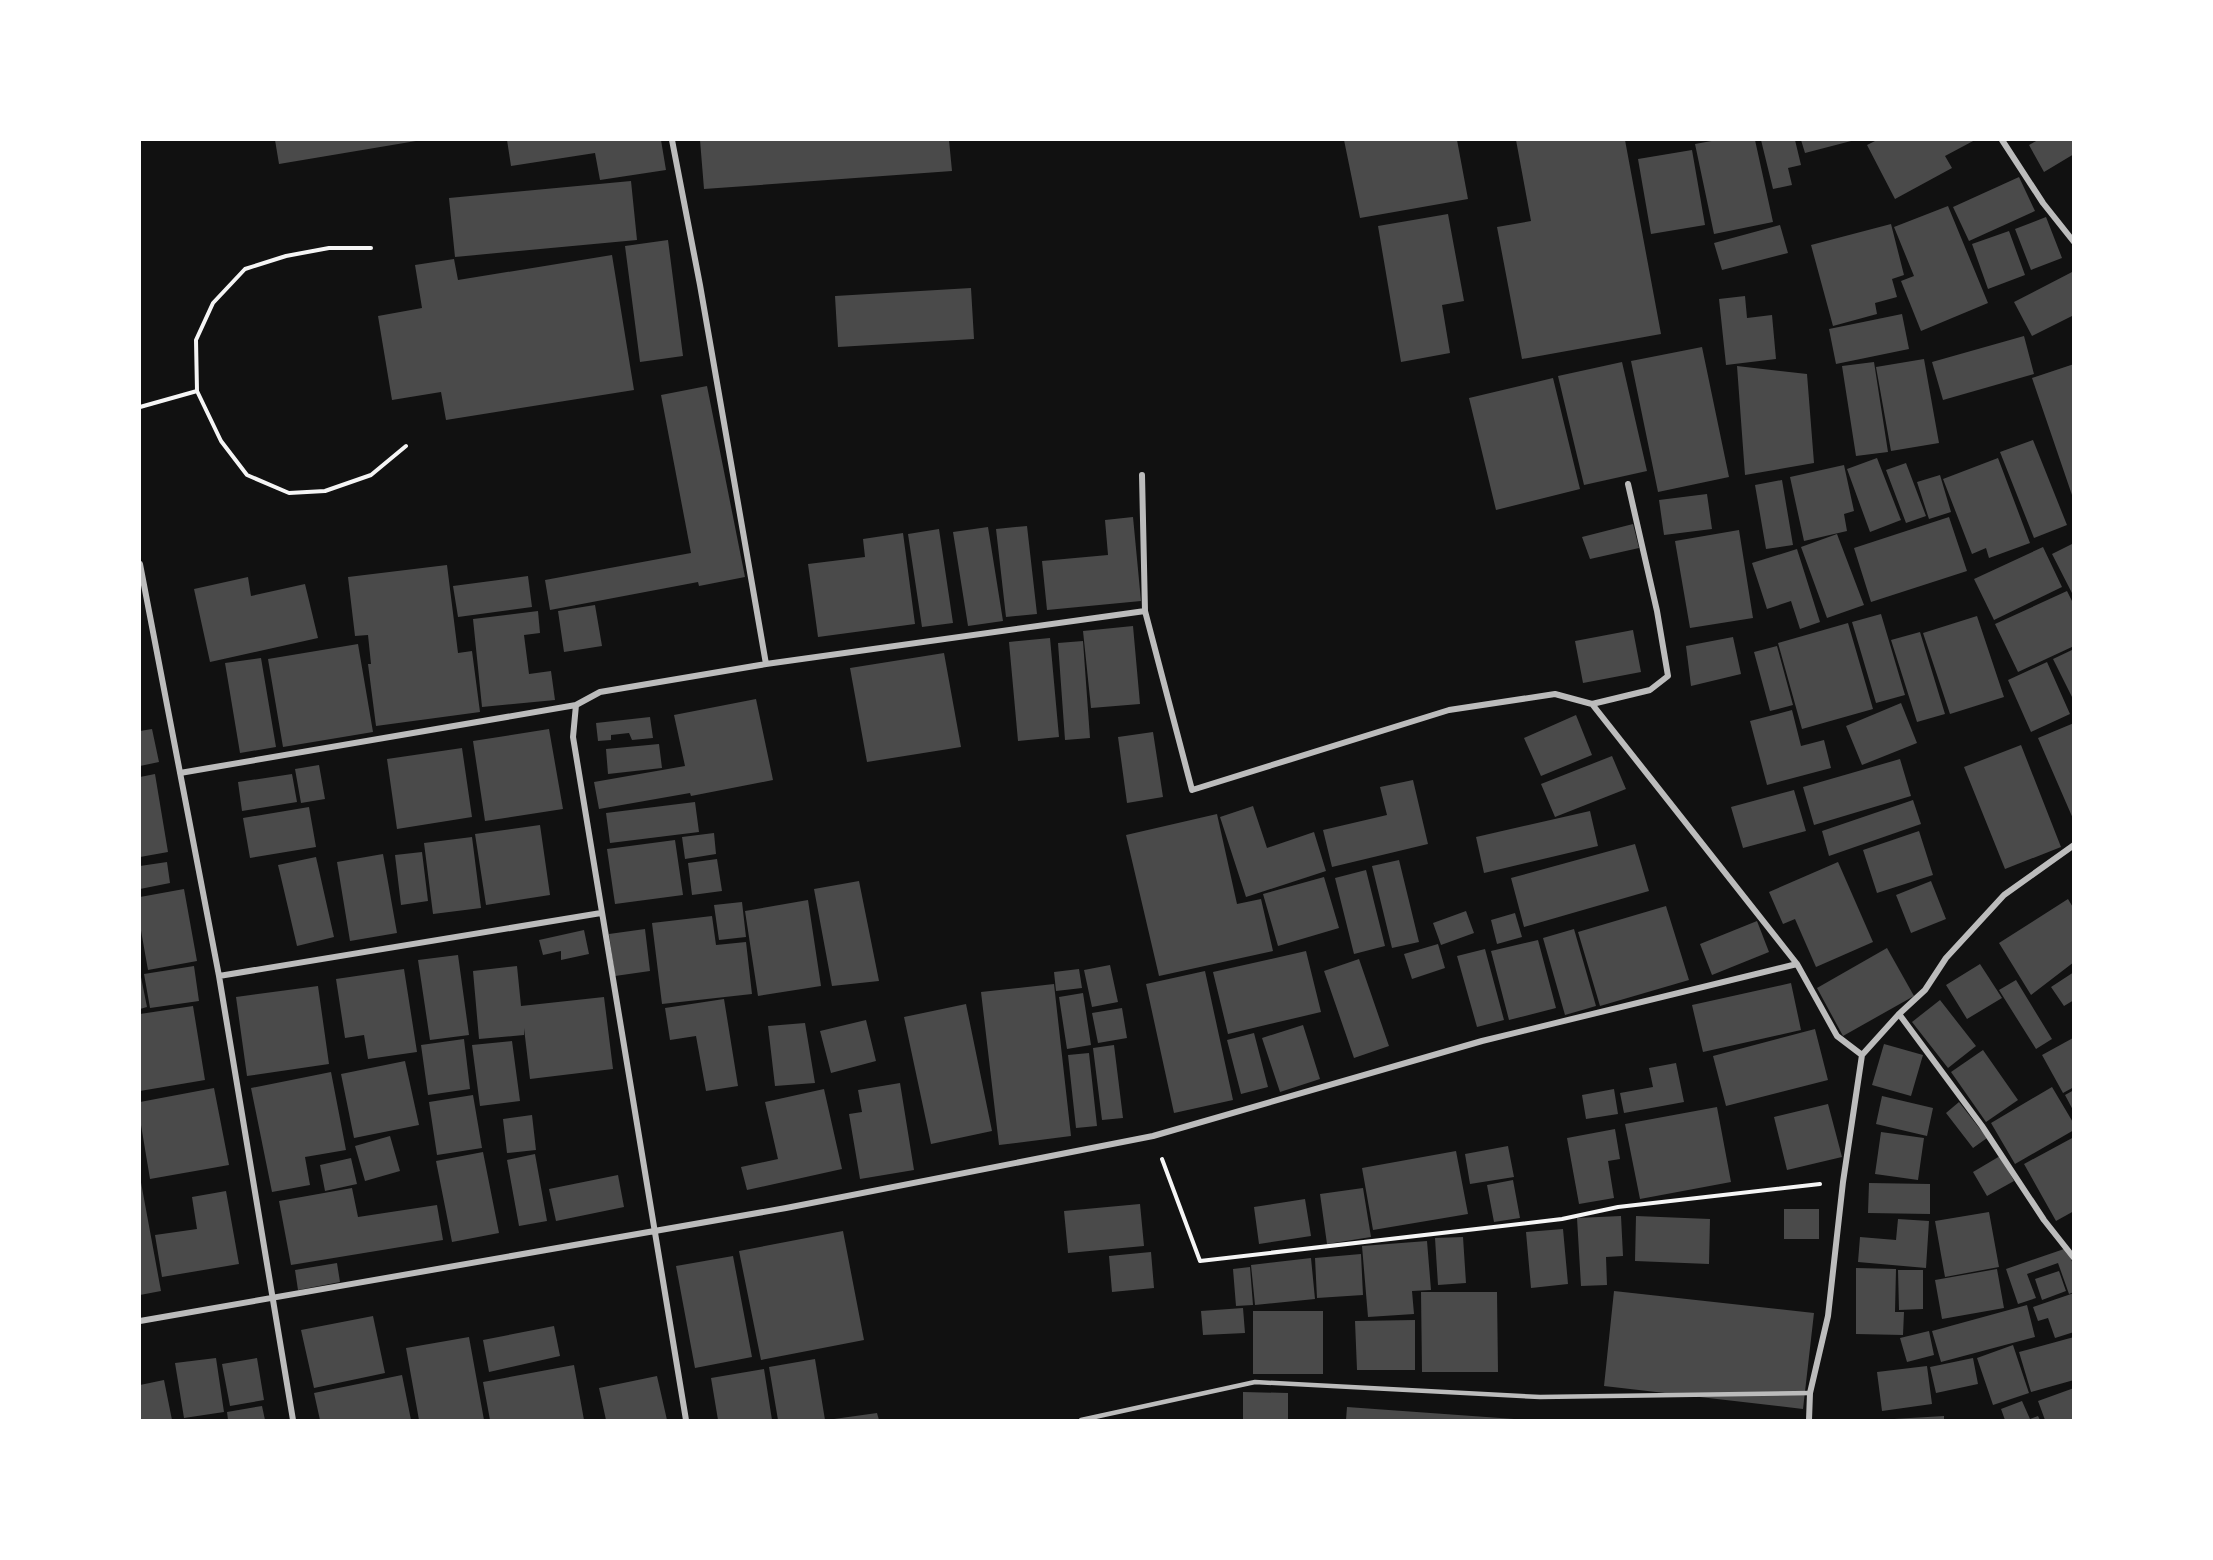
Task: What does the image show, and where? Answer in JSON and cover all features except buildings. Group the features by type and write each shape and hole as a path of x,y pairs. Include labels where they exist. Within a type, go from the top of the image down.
{"street":[{"path":"672,140 700,285 766,664"},
{"path":"2002,140 2043,203 2073,242"},
{"path":"1142,475 1145,611 1192,790 1449,710 1555,693 1592,704 1650,690 1668,676 1657,611 1628,484"},
{"path":"140,564 219,976 293,1420"},
{"path":"180,773 576,705 600,692 766,664 1145,611"},
{"path":"1592,704 1797,964 1837,1036 1862,1055"},
{"path":"576,705 573,737 686,1420"},
{"path":"1809,1420 1810,1393 1828,1316 1843,1182 1862,1055 1899,1014 1925,990 1946,958 2004,896 2073,845"},
{"path":"219,976 601,913"},
{"path":"140,1321 786,1208 1153,1136 1482,1041 1797,964"},
{"path":"1899,1014 1982,1126 2044,1220 2073,1258"}],"lane":[{"path":"1081,1420 1255,1382 1540,1397 1810,1393"}],"path":[{"path":"371,248 329,248 286,256 245,269 213,303 196,340 197,391 221,441 247,475 289,493 325,491 371,475 406,446"},
{"path":"140,407 197,391"},
{"path":"1153,1136 1200,1261 1562,1219 1618,1207 1843,1182"}]}
